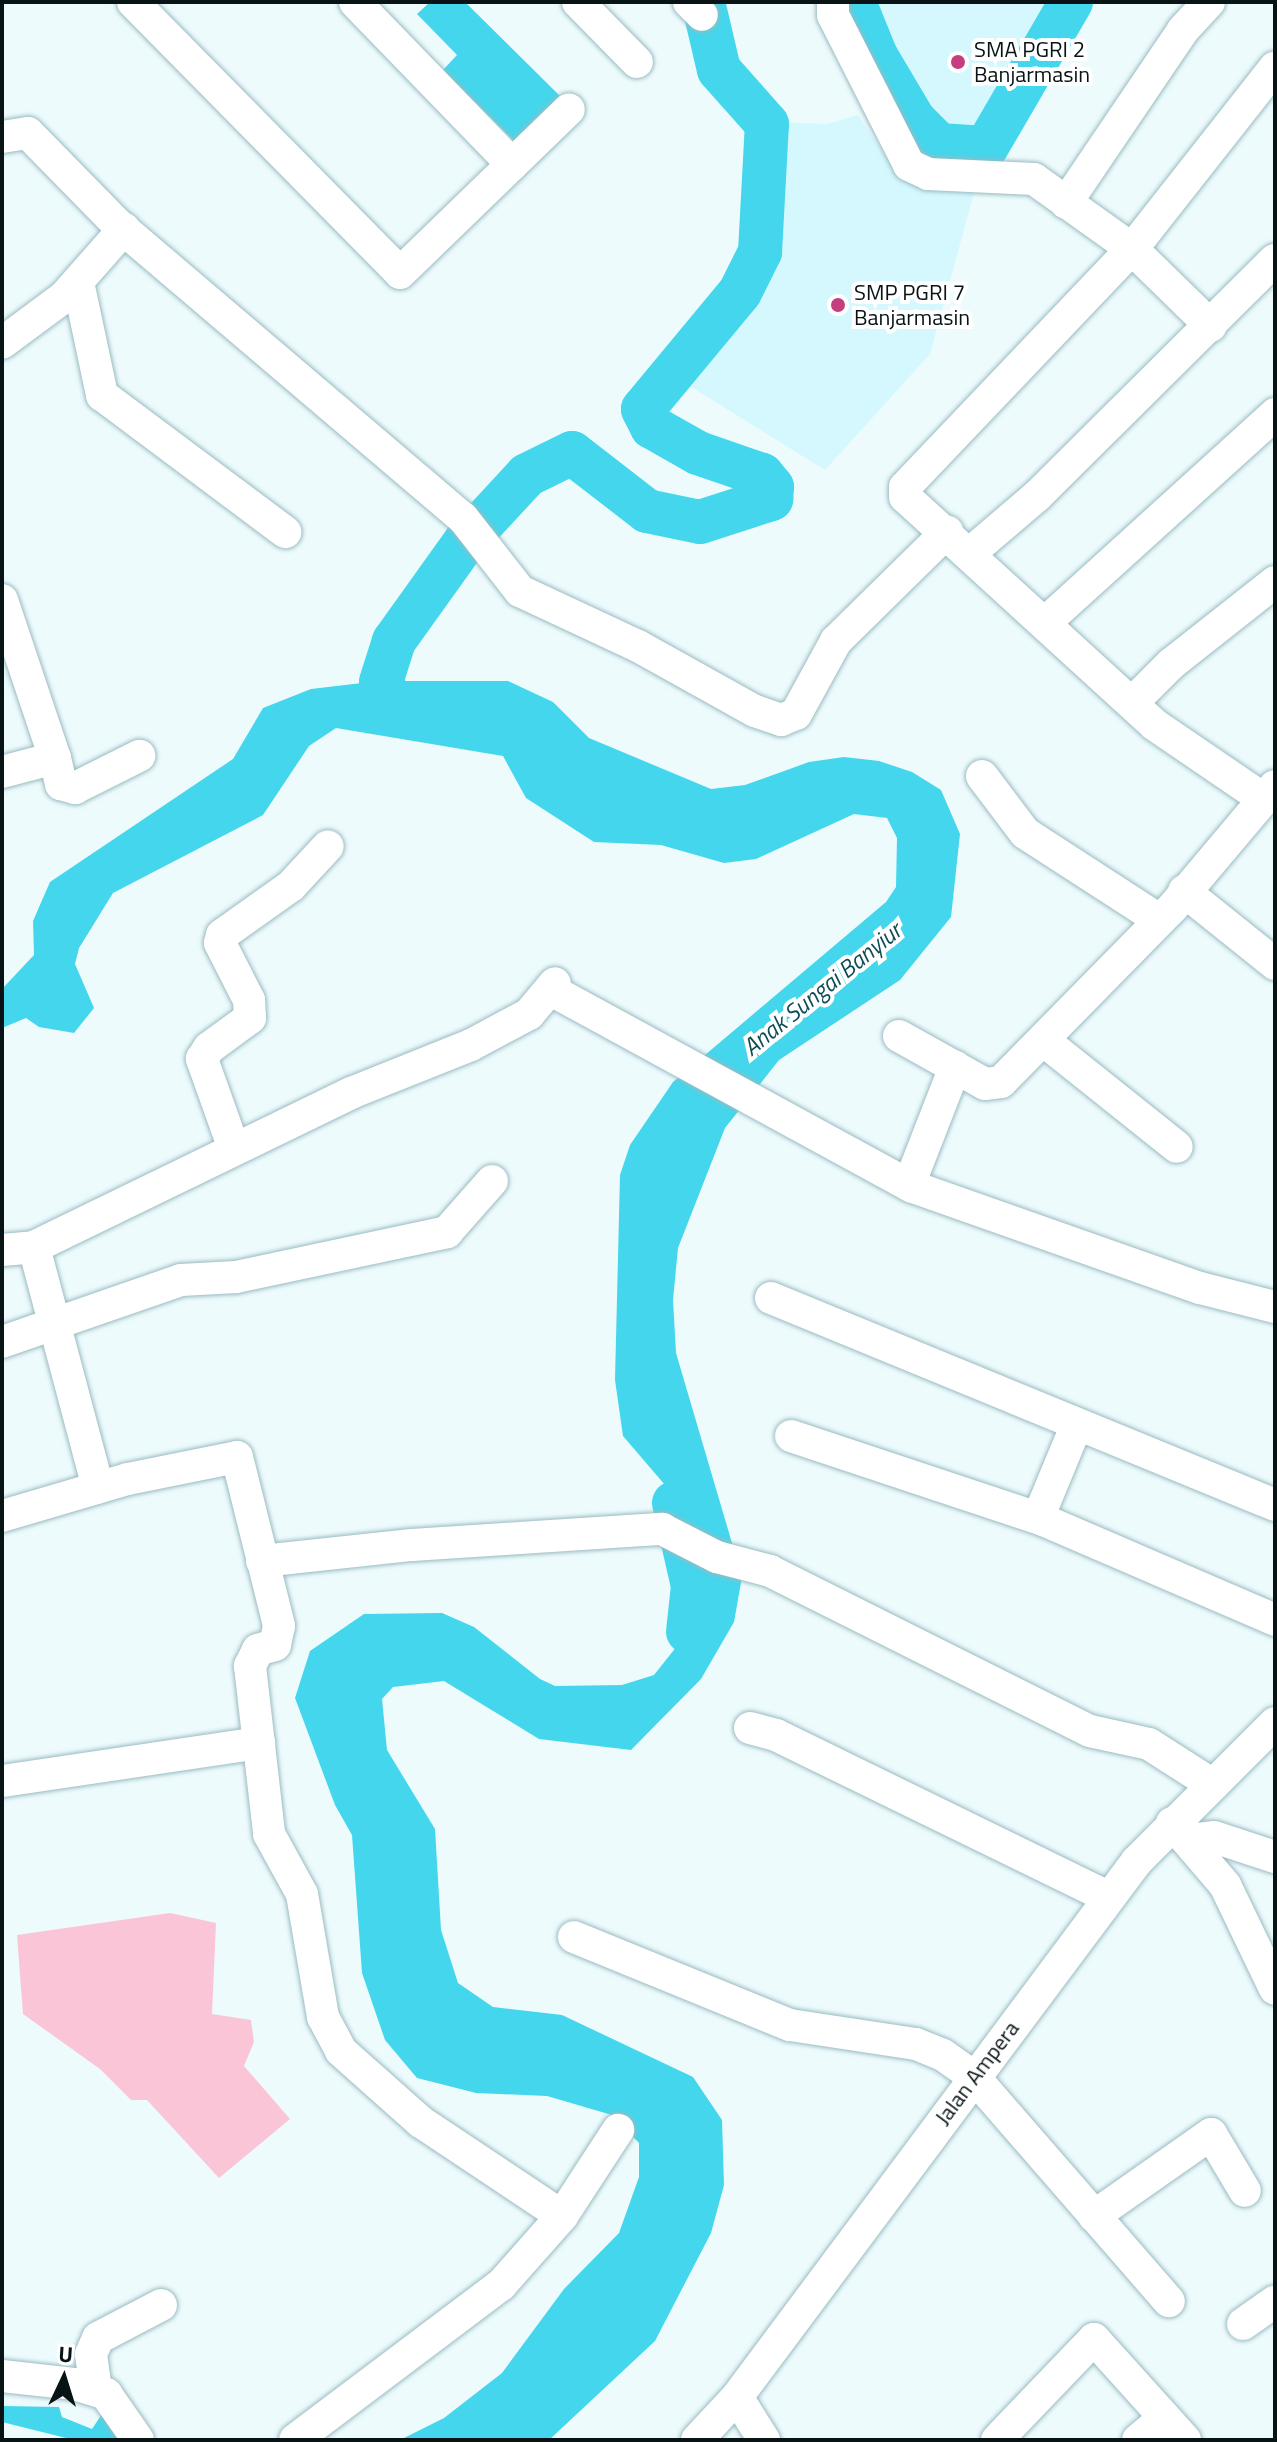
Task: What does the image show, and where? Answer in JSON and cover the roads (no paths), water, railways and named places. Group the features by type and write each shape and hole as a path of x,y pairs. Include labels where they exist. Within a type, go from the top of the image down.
{"street":[{"path":"133,2 400,273 569,109"},
{"path":"355,2 512,164"},
{"path":"578,2 637,62"},
{"path":"1066,203 1183,30 1209,2"},
{"path":"832,4 909,165 928,174 1034,179 1132,249 1211,326"},
{"path":"899,1036 992,1086 1043,1040 1267,802 1132,703 1047,621 908,502 905,487 1132,249 1275,67"},
{"path":"2,137 28,133 124,229 463,518 520,591 781,720 796,714 836,641 958,543 1037,496 1275,260"},
{"path":"2,343 78,282 124,229"},
{"path":"78,282 102,395 285,532"},
{"path":"1047,621 1275,414"},
{"path":"1132,703 1171,664 1275,582"},
{"path":"2,600 61,784 75,788 139,756"},
{"path":"2,772 55,758"},
{"path":"982,776 1025,833 1158,919"},
{"path":"234,1149 202,1059 209,1048 250,1018 249,1000 223,953 222,935 291,886 328,846"},
{"path":"1184,891 1275,964"},
{"path":"2,1250 34,1247 392,1075 471,1045 529,1014 553,986 688,1062 737,1095 909,1185 1200,1288 1275,1307"},
{"path":"1043,1040 1177,1147"},
{"path":"909,1185 955,1067"},
{"path":"2,1342 181,1280 236,1277 447,1232 492,1181"},
{"path":"34,1247 98,1488"},
{"path":"771,1298 1275,1505"},
{"path":"1043,1520 1043,1506 1077,1424"},
{"path":"791,1436 1043,1520 1275,1620"},
{"path":"2,1516 98,1488 237,1457 279,1639 253,1654 250,1666 269,1834 302,1894 323,2017 341,2051 421,2122 562,2216"},
{"path":"262,1561 412,1545 662,1529 717,1557 770,1571 1090,1731 1149,1744 1213,1785"},
{"name":"Jalan Ampera","path":"697,2440 737,2397 1108,1897 1179,1832 1213,1785 1275,1723"},
{"path":"750,1728 829,1760 1108,1897"},
{"path":"2,1781 259,1743"},
{"path":"1179,1832 1214,1837 1275,1857"},
{"path":"1179,1832 1225,1885 1275,1989"},
{"path":"574,1937 790,2025 916,2044 974,2077 1169,2301"},
{"path":"295,2440 501,2285 562,2216 618,2130"},
{"path":"1094,2216 1211,2134 1245,2191"},
{"path":"1243,2324 1275,2302"},
{"path":"96,2390 91,2354 98,2338 161,2305"},
{"path":"997,2440 1094,2339 1175,2429 1138,2440"},
{"path":"2,2376 96,2390 117,2403 138,2440"},
{"path":"737,2397 764,2440"}],"water":[{"path":"430,2 465,2 560,96 514,141 443,70 457,55 417,14"},
{"path":"379,681 508,681 553,702 589,738 711,789 745,785 809,762 844,757 879,761 912,772 941,790 960,834 951,917 900,980 779,1060 725,1128 678,1248 673,1300 676,1353 742,1577 734,1622 701,1679 631,1750 539,1739 444,1681 393,1687 382,1699 387,1750 435,1829 441,1930 458,1983 493,2007 562,2015 693,2077 722,2120 724,2185 711,2233 655,2341 549,2440 400,2440 444,2418 502,2373 564,2289 619,2233 639,2177 639,2143 612,2115 547,2096 476,2093 417,2078 385,2040 362,1973 352,1835 335,1805 295,1698 310,1651 364,1614 442,1613 474,1627 540,1679 555,1686 622,1685 654,1675 685,1636 691,1602 690,1552 665,1485 623,1436 615,1380 620,1175 630,1145 673,1082 886,902 896,887 897,838 887,818 854,814 756,859 724,863 661,845 594,842 526,798 503,756 336,728 309,746 263,815 113,893 79,948 75,964 94,1008 74,1033 39,1027 26,1018 2,1028 2,989 34,955 33,921 50,882 233,759 263,708 311,689"},
{"path":"110,2402 132,2440 74,2440 2,2422 2,2406 59,2407 62,2417 92,2429"}],"waterway":[{"path":"399,716 381,682 394,641 465,542 527,475 572,453 647,511 700,522 771,499 772,487 762,475 698,453 652,427 643,409 740,292 760,252 767,124 719,70 703,2"},
{"path":"854,2 876,56 914,120 939,145 986,148 1071,2"},
{"name":"Anak Sungai Banyiur","path":"674,1503 693,1586 688,1632"}],"place":[{"name":"SMA PGRI 2 Banjarmasin","path":"958,62"},
{"name":"SMP PGRI 7 Banjarmasin","path":"838,305"}]}
